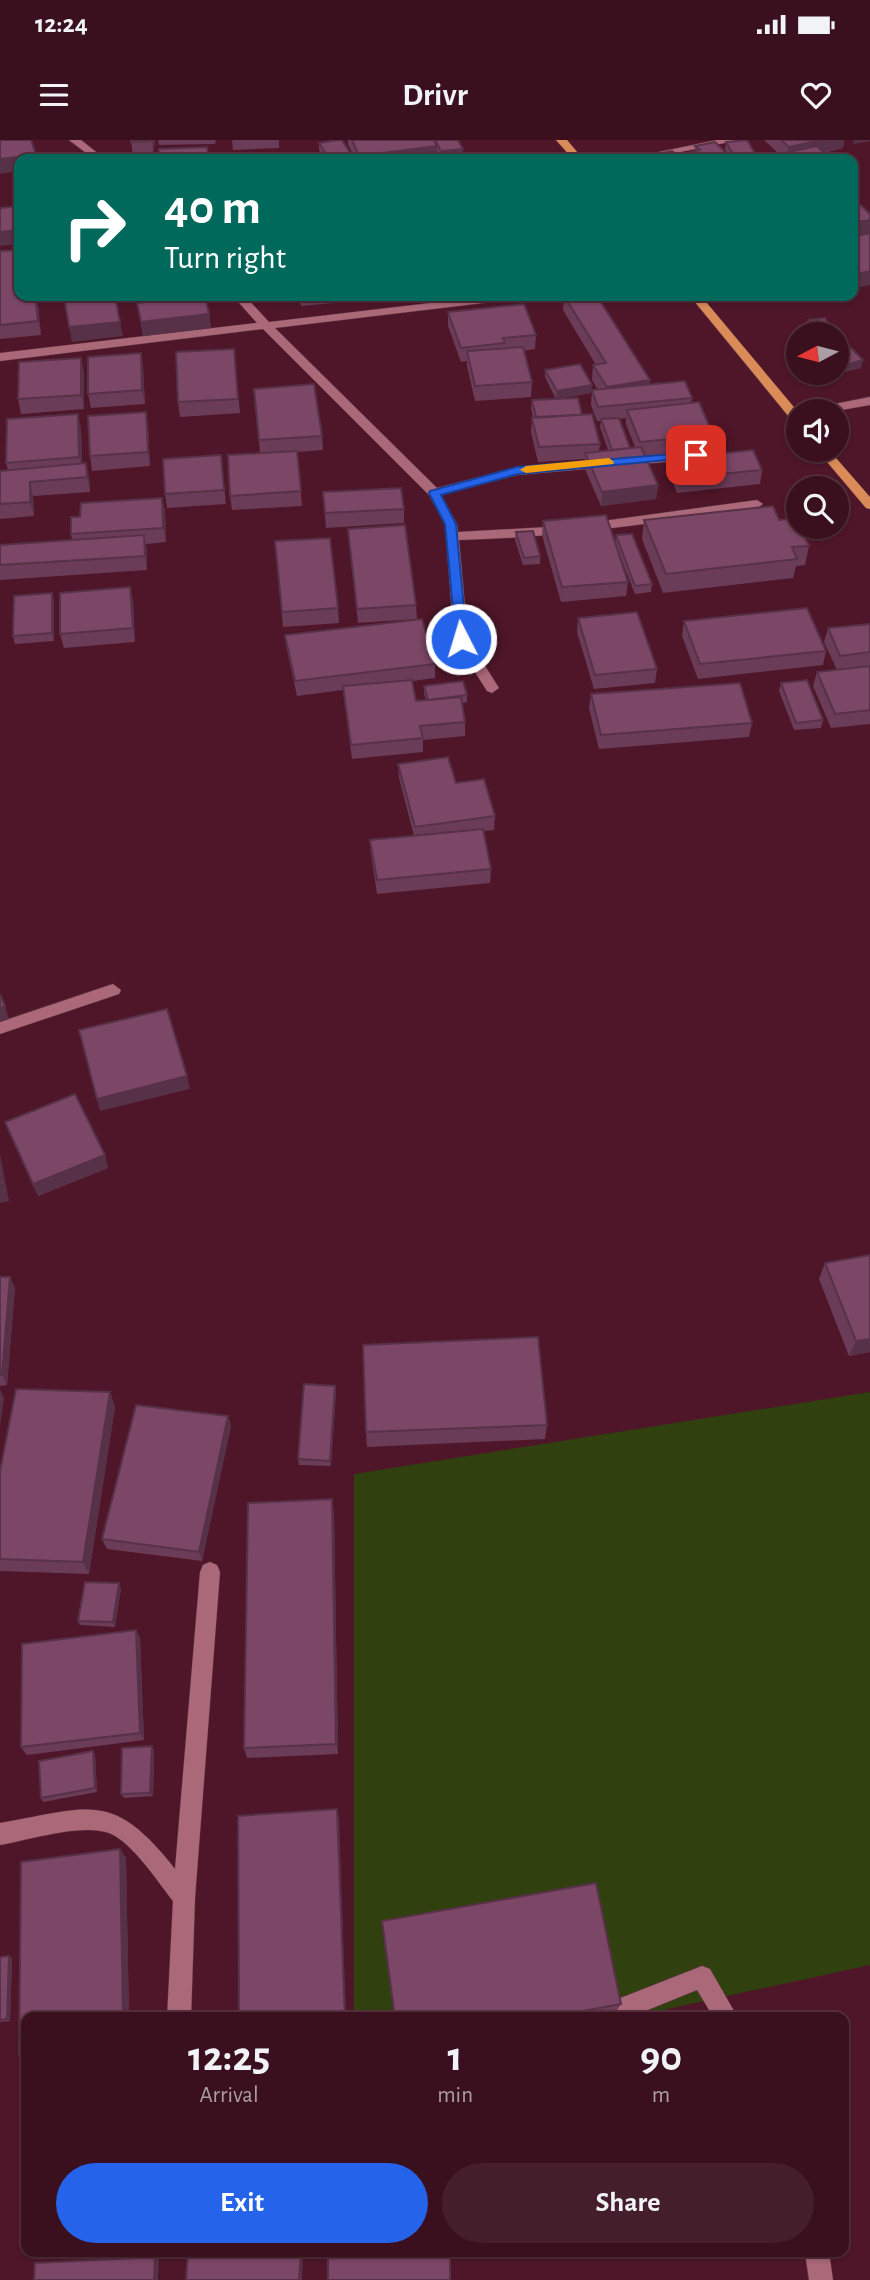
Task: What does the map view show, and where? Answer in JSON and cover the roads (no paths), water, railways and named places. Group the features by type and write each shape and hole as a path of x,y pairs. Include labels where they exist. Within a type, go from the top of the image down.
{"main road":[{"path":"561,140 574,154"},
{"path":"699,301 786,404"},
{"path":"834,462 870,505"}],"street":[{"path":"74,140 93,154"},
{"path":"657,154 734,140"},
{"path":"243,301 265,326 434,493 451,524 461,639 492,688"},
{"path":"0,357 475,301"},
{"path":"849,405 870,401"},
{"path":"434,493 517,471 722,453"},
{"path":"452,536 499,536 555,531 757,504"},
{"path":"0,1028 113,990"},
{"path":"179,2012 184,1898 210,1572"},
{"path":"0,1834 77,1822 111,1822 144,1847 184,1898"},
{"path":"613,2012 702,1977 723,2012"},
{"path":"818,2257 821,2280"}]}
